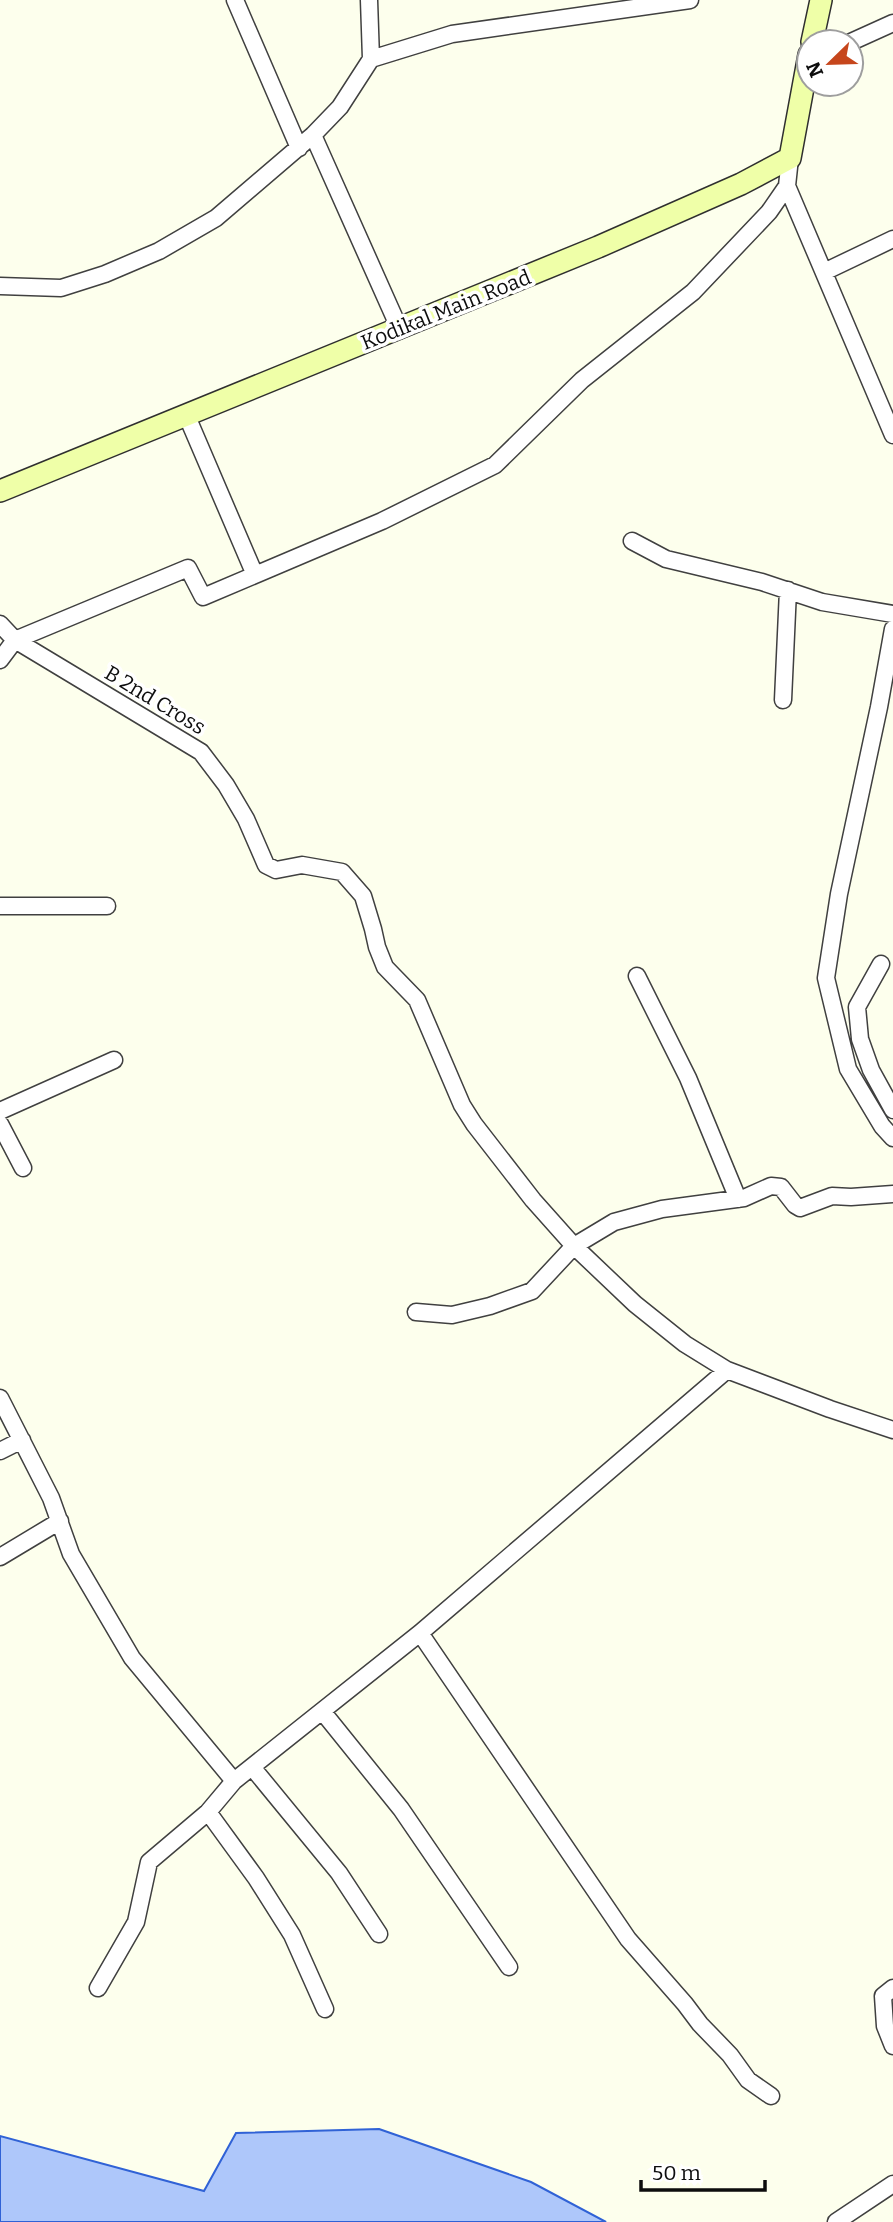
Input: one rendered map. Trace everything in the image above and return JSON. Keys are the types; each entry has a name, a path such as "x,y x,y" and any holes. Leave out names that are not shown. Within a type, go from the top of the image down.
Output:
{"street":[{"path":"235,0 299,148"},
{"path":"0,286 61,288 105,274 159,251 216,218 299,148 340,107 371,59 369,0"},
{"path":"371,59 452,34 690,0"},
{"path":"815,28 821,0"},
{"path":"865,36 893,23"},
{"path":"0,660 15,640 188,568 203,597 382,521 495,465 582,380 693,292 769,212 787,186 801,98"},
{"path":"313,135 400,330"},
{"name":"Kodikal Main Road","path":"0,491 400,330 610,242 741,184 790,158"},
{"path":"787,186 893,435"},
{"path":"824,271 893,239"},
{"path":"186,414 255,575"},
{"path":"632,541 666,559 822,601 893,614"},
{"path":"783,700 788,590"},
{"name":"B 2nd Cross","path":"0,624 15,640 201,752 226,785 246,819 266,865 276,870 302,865 342,872 363,896 385,967 417,1000 462,1104 474,1125 574,1247"},
{"path":"893,629 839,894 826,978 848,1069 882,1126 893,1138"},
{"path":"0,906 107,906"},
{"path":"881,964 857,1007 860,1038 871,1070 893,1110"},
{"path":"637,976 688,1078 738,1199"},
{"path":"0,1111 114,1060"},
{"path":"0,1124 23,1168"},
{"path":"416,1312 452,1315 490,1306 532,1291 574,1247 614,1222 638,1214 738,1199 771,1186 780,1187 800,1208 832,1196 893,1194"},
{"path":"574,1247 635,1304 685,1344 727,1370 893,1430"},
{"path":"98,1988 136,1922 149,1862 208,1812 234,1781 420,1633 727,1370"},
{"path":"0,1398 51,1498 71,1554 132,1658 234,1781"},
{"path":"0,1451 22,1440"},
{"path":"0,1556 60,1521"},
{"path":"420,1633 628,1939 730,2055 748,2080 771,2096"},
{"path":"322,1711 401,1809 509,1967"},
{"path":"252,1767 339,1873 379,1934"},
{"path":"208,1812 256,1878 292,1935 326,2009"},
{"path":"893,1988 883,1996 884,2026 893,2046"},
{"path":"836,2222 893,2184"}],"water":[{"path":"379,2129 531,2182 606,2222 0,2222 0,2136 204,2191 236,2133"}]}
